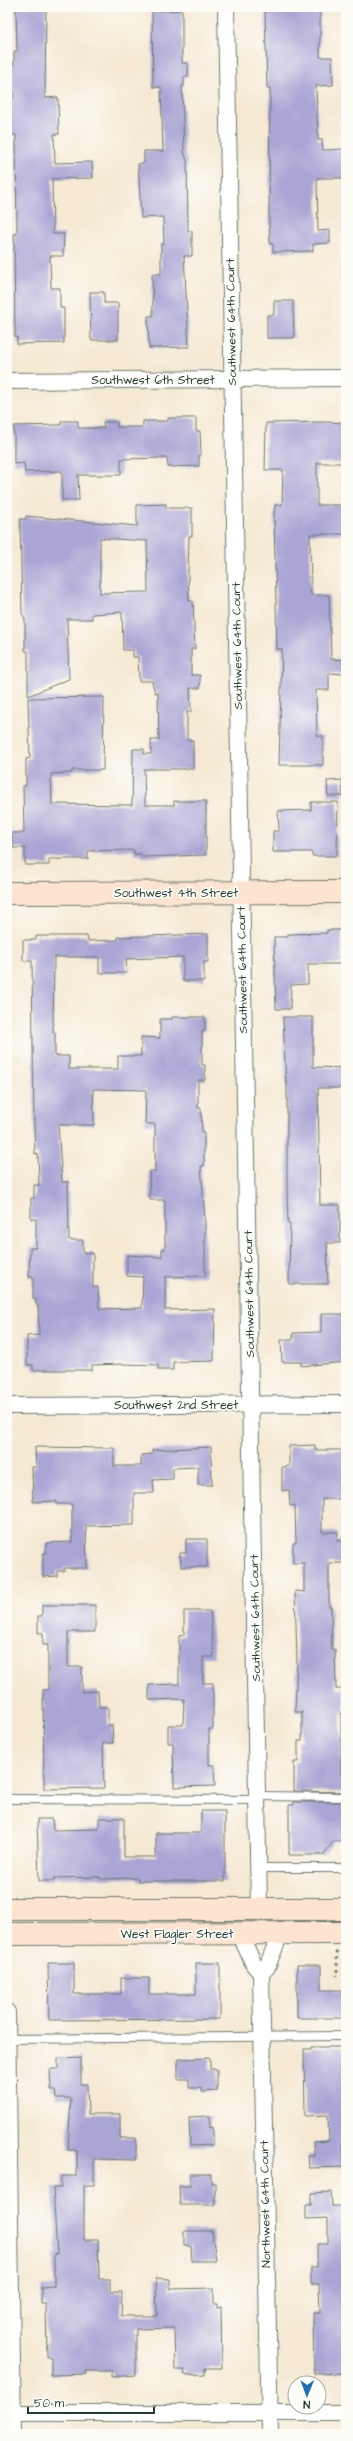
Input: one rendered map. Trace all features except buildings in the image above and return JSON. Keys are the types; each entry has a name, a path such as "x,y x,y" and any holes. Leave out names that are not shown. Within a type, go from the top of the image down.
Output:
{"main road":[{"name":"Southwest 4th Street","path":"7,893 346,892"},
{"name":"West Flagler Street","path":"7,1909 346,1909"},
{"name":"West Flagler Street","path":"7,1934 280,1934 341,1939"}],"street":[{"name":"Southwest 64th Court","path":"226,7 241,893 259,1798 259,1909"},
{"name":"Southwest 6th Street","path":"7,381 346,378"},
{"name":"Southwest 2nd Street","path":"7,1406 346,1404"},
{"path":"240,1934 254,1965 261,1973 267,1967 280,1934"},
{"name":"Northwest 64th Court","path":"261,1973 270,2434"},
{"path":"7,2012 10,2413 13,2434"},
{"path":"10,2413 346,2413"}],"lane":[{"path":"7,1799 346,1797"},
{"path":"259,1868 346,1868"},
{"path":"7,2039 346,2036"}],"path":[{"path":"337,1976 341,1939"}]}
